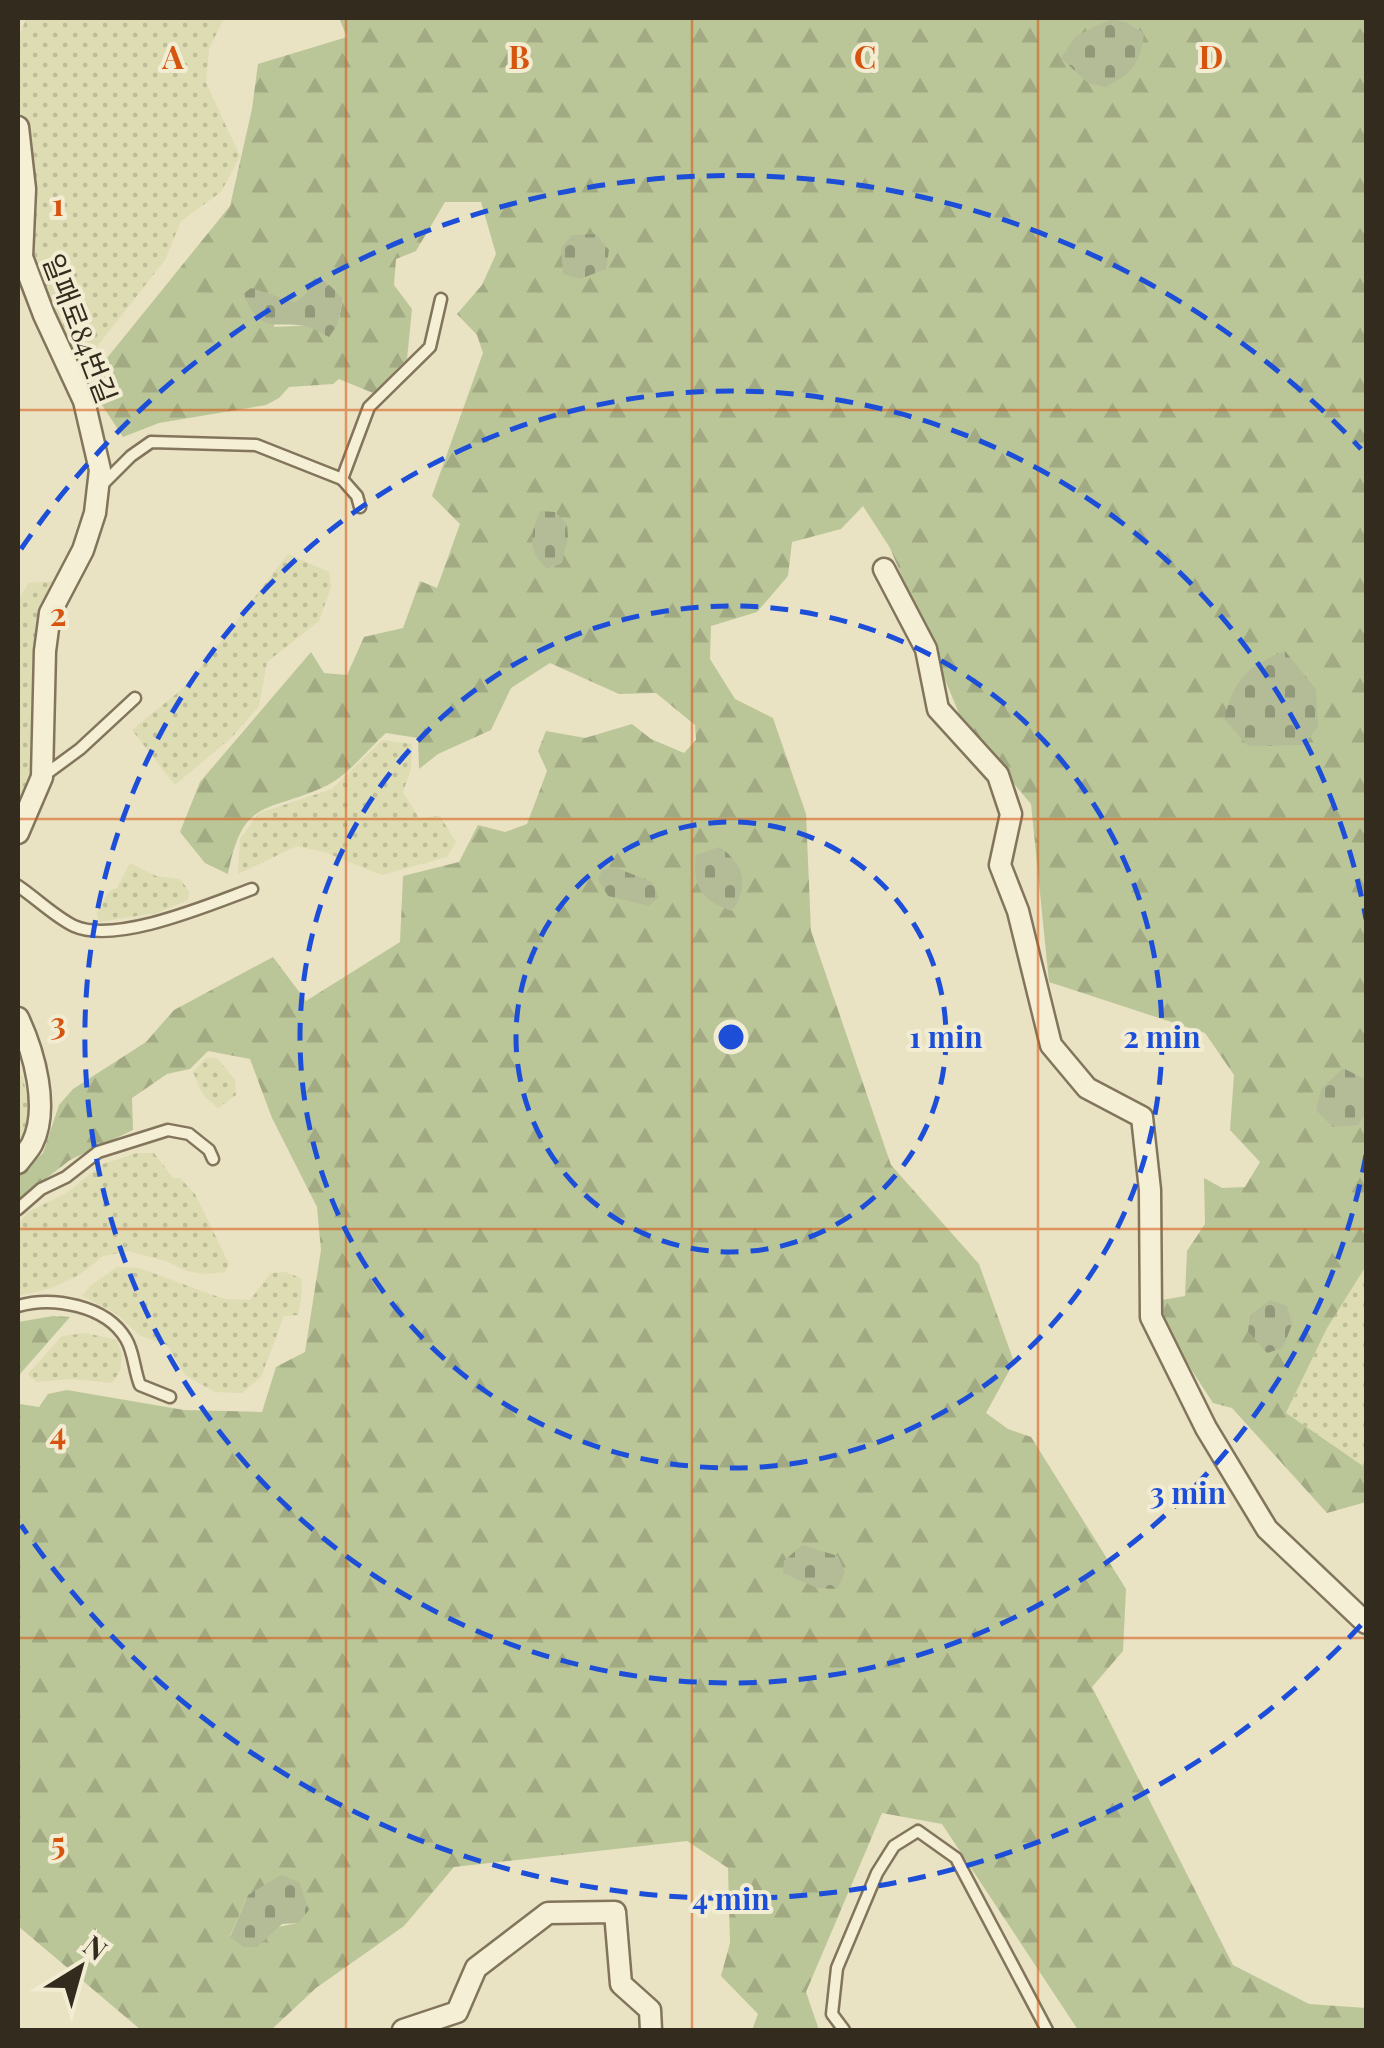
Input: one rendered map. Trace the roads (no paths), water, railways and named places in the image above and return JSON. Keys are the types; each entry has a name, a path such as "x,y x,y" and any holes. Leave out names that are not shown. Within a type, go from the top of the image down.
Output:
{"street":[{"name":"일패로84번길","path":"18,126 25,189 22,258 84,402 100,470 95,513 84,550 50,613 45,651 42,778 18,833"},
{"path":"884,569 926,649 938,709 998,775 1011,814 1000,866 1018,911 1051,1046 1086,1088 1142,1117 1150,1190 1151,1317 1206,1428 1267,1530 1366,1623"},
{"path":"18,1018 37,1080 39,1117 33,1143 18,1163"},
{"path":"403,2030 457,2012 476,1968 548,1914 615,1912 621,1984 650,2010 652,2030"}],"lane":[{"path":"342,479 369,407 430,346 441,299"},
{"path":"98,489 151,442 212,441 256,445 342,479 357,496 360,507"},
{"path":"42,778 135,698"},
{"path":"18,886 75,927 110,932 186,914 252,888"},
{"path":"18,1209 98,1152 168,1130 188,1134 210,1150 213,1159"},
{"path":"18,1306 56,1303 85,1307 108,1320 129,1344 140,1385 170,1398"},
{"path":"844,2030 832,2014 837,1968 877,1874 894,1846 918,1831 956,1858 1047,2030"}]}
